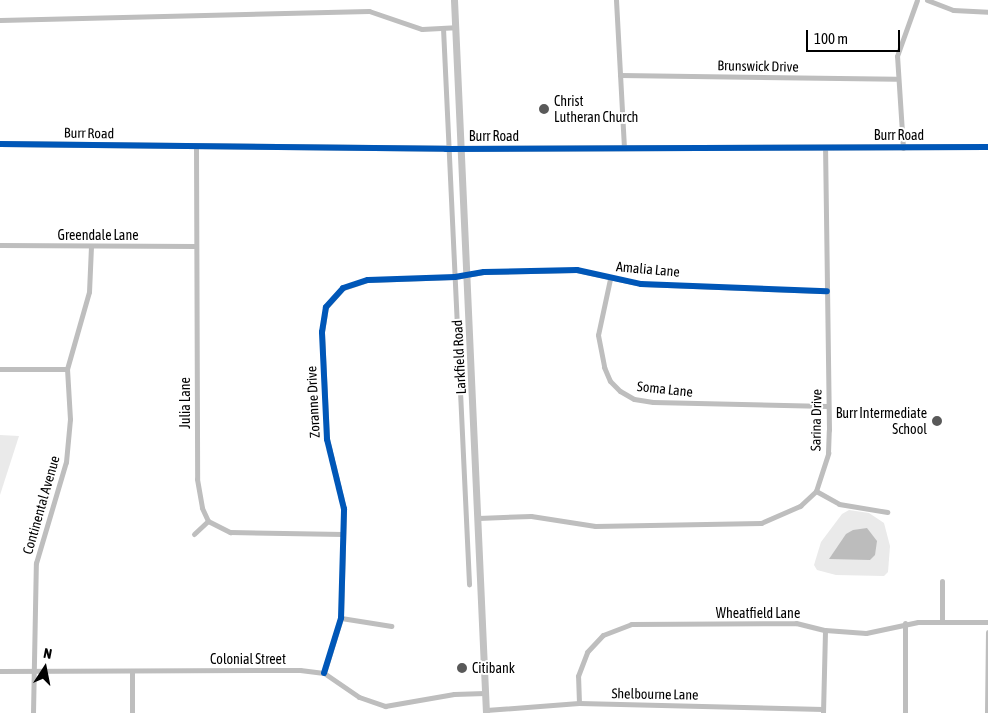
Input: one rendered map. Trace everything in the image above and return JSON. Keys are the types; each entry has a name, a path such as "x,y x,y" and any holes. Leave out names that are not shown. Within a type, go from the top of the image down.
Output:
{"main road":[{"name":"Larkfield Road","path":"454,0 468,274 486,711"}],"street":[{"path":"616,0 624,147"},
{"path":"903,148 896,79 901,39 917,0"},
{"path":"927,0 953,10 988,12"},
{"path":"0,20 369,12 382,13 415,27 455,27"},
{"name":"Larkfield Road","path":"444,28 451,149 469,584"},
{"name":"Brunswick Drive","path":"620,75 896,79"},
{"name":"Burr Road","path":"0,144 451,149 988,147"},
{"name":"Julia Lane","path":"196,146 197,479 199,496 208,521"},
{"name":"Sarina Drive","path":"816,491 828,453 825,148"},
{"name":"Greendale Lane","path":"0,245 195,246"},
{"name":"Continental Avenue","path":"33,713 36,563 69,441 67,369 89,292 91,246"},
{"name":"Amalia Lane","path":"468,274 577,270 610,279 641,284 827,290"},
{"name":"Zoranne Drive","path":"324,673 341,618 344,509 325,420 322,332 326,307 343,288 354,282 455,277 468,274"},
{"name":"Soma Lane","path":"610,279 598,335 604,367 610,381 620,392 634,399 653,402 828,406"},
{"path":"0,369 67,369"},
{"path":"478,518 531,516 595,526 761,524 800,506 816,491 848,506 888,512"},
{"path":"194,534 208,521 239,533 343,534"},
{"path":"942,581 942,621"},
{"path":"341,618 391,626"},
{"name":"Wheatfield Lane","path":"579,703 581,662 594,644 617,628 631,624 796,623 825,630 866,633 905,623 942,621 988,622"},
{"path":"905,623 905,713"},
{"path":"823,711 825,630"},
{"path":"987,713 988,632"},
{"name":"Colonial Street","path":"0,671 324,673"},
{"path":"132,671 132,713"},
{"path":"324,673 359,698 385,706 454,694 485,693"},
{"name":"Shelbourne Lane","path":"486,711 579,703 823,711"}],"shaded area":[{"path":"0,435 19,436 0,495"},
{"path":"849,510 869,513 884,523 890,546 888,572 884,576 836,575 817,570 814,565 821,542 842,514"},
{"path":"867,528 877,541 875,555 870,560 829,559 846,534 853,530"}],"cycle path":[{"path":"0,144 446,149 988,147"},
{"path":"324,673 341,618 344,509 327,439 322,332 326,307 343,288 368,280 455,277 484,272 577,270 641,284 827,291"}],"place":[{"name":"Christ Lutheran Church","path":"544,109"},
{"name":"Burr Intermediate School","path":"937,421"},
{"name":"Citibank","path":"462,668"}]}
